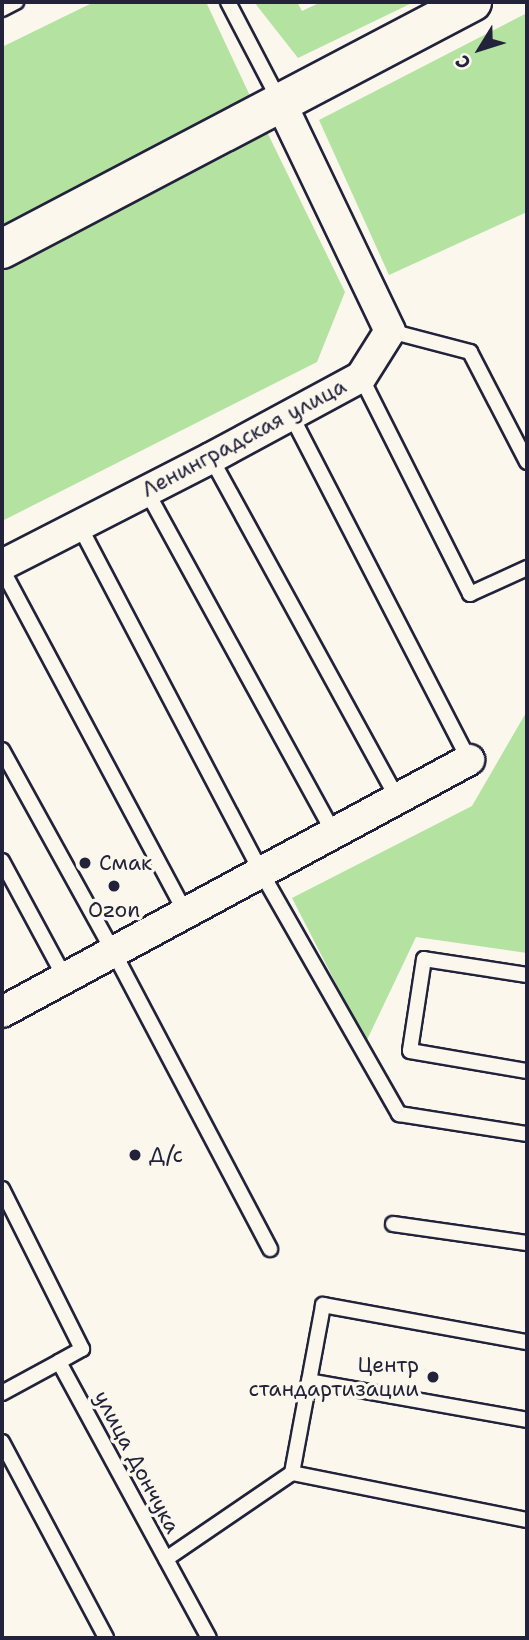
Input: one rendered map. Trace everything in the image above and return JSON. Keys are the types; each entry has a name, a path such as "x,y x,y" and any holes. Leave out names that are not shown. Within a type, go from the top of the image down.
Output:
{"street":[{"path":"2,249 471,2"},
{"path":"280,101 390,331"},
{"name":"Ленинградская улица","path":"2,567 361,377 390,331"},
{"path":"2,1012 469,760"}],"lane":[{"path":"2,9 16,2"},
{"path":"228,2 280,101"},
{"path":"390,331 470,352 527,462"},
{"path":"361,377 470,594 527,568"},
{"path":"292,415 469,760"},
{"path":"211,458 398,799"},
{"path":"146,489 334,833"},
{"path":"79,525 261,872 399,1114 527,1134"},
{"path":"2,567 186,913"},
{"path":"2,750 113,951 270,1249"},
{"path":"2,861 65,978"},
{"path":"527,975 424,959 410,1051 527,1071"},
{"path":"2,1189 82,1349 2,1393"},
{"path":"393,1224 527,1243"},
{"path":"166,1559 292,1473 323,1305 527,1342"},
{"name":"улица Дончука","path":"58,1362 209,1638"},
{"path":"309,1381 527,1420"},
{"path":"2,1442 106,1638"},
{"path":"292,1473 527,1520"}],"green space":[{"path":"94,2 206,2 251,98 2,226 2,47"},
{"path":"254,2 297,2 302,11 321,2 414,2 298,58"},
{"path":"527,13 527,212 389,275 319,120"},
{"path":"267,132 345,292 317,362 2,521 2,270"},
{"path":"527,711 527,953 416,937 366,1042 292,898 472,806"}],"place":[{"name":"Смак","path":"85,863"},
{"name":"Ozon","path":"114,886"},
{"name":"Д/с","path":"135,1155"},
{"name":"Центр стандартизации","path":"433,1377"}]}
